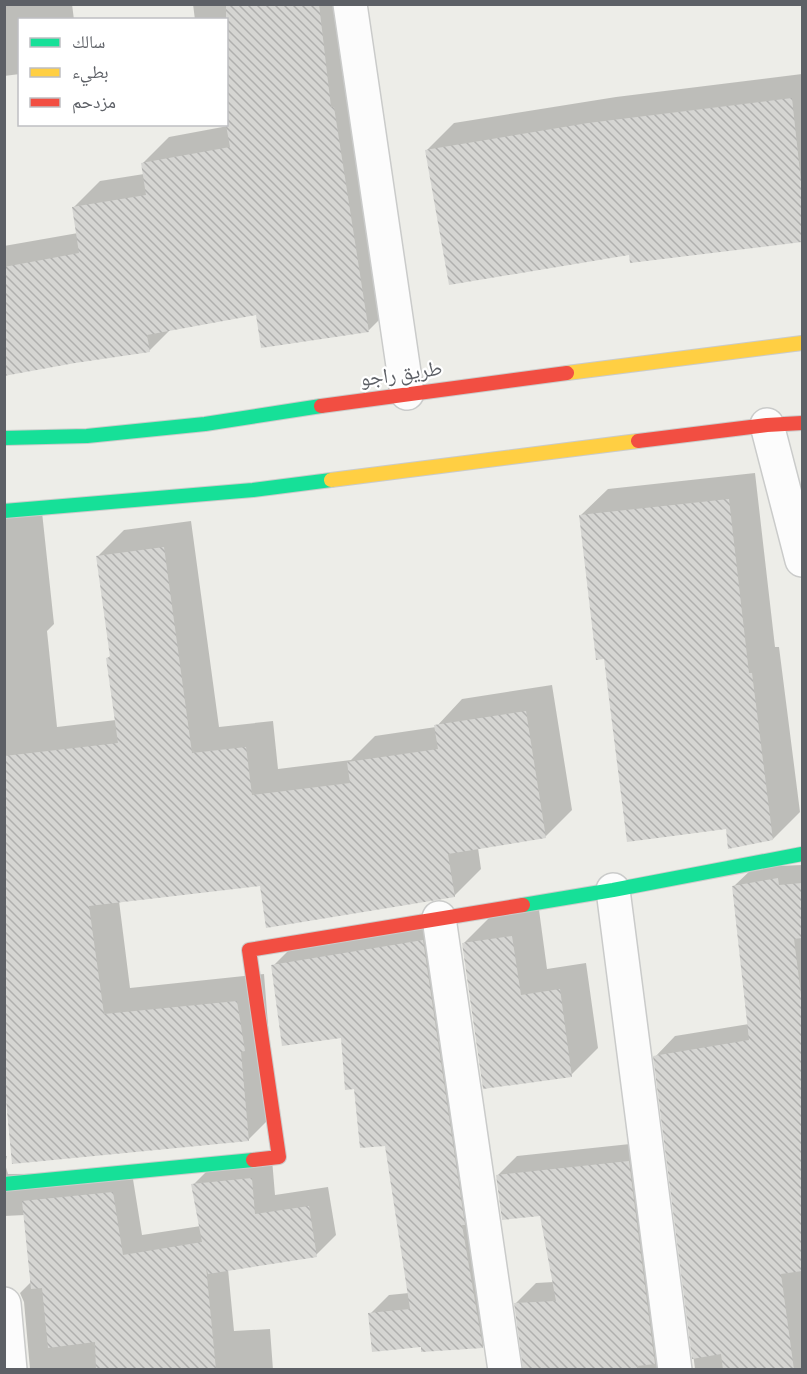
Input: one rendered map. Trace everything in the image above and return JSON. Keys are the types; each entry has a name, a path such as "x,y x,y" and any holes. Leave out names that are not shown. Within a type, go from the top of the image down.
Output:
{"main road":[{"name":"طريق راجو","path":"4,438 87,436 194,425 407,393 802,342"},
{"path":"4,511 253,490 767,425 802,423"},
{"path":"4,1184 279,1157 249,950 613,890 802,854"}],"street":[{"path":"350,4 407,393"},
{"path":"767,425 802,560"},
{"path":"613,890 675,1370"},
{"path":"439,918 505,1370"},
{"path":"4,1304 10,1370"}],"building":[{"path":"226,4 319,4 331,107 334,107 369,332 261,348 256,315 147,335 150,352 4,376 4,267 79,253 72,207 146,195 141,163 230,147 226,126 228,126 228,18 226,18"},
{"path":"792,98 802,191 802,242 630,263 629,255 449,285 425,150 588,123"},
{"path":"729,499 749,673 752,673 773,840 728,849 726,829 627,842 604,659 596,660 579,515"},
{"path":"164,547 192,753 246,747 252,795 350,783 347,762 438,749 434,725 526,711 546,838 448,854 455,897 266,928 260,886 89,906 104,1014 237,1001 245,1051 241,1052 249,1141 12,1164 4,1079 4,756 118,743 106,658 110,657 96,556"},
{"path":"778,878 779,885 802,883 802,938 794,939 802,1003 802,1271 781,1274 794,1370 723,1370 721,1354 692,1359 653,1056 749,1040 732,886"},
{"path":"512,936 521,995 560,989 572,1077 483,1089 462,943"},
{"path":"423,940 465,1225 462,1225 483,1348 421,1352 421,1347 372,1352 368,1313 410,1309 385,1146 360,1148 354,1089 345,1090 341,1038 282,1046 271,965"},
{"path":"629,1161 655,1364 637,1366 637,1370 523,1370 514,1303 556,1301 540,1216 502,1220 496,1175"},
{"path":"252,1178 255,1214 309,1206 317,1257 208,1274 206,1266 216,1370 96,1370 95,1342 48,1348 42,1288 31,1289 22,1201 113,1192 123,1255 202,1242 191,1184"}],"traffic: fast":[{"path":"4,438 87,436 205,424 321,406"},
{"path":"4,511 253,490 331,480"},
{"path":"523,905 802,854"},
{"path":"4,1184 253,1160"}],"traffic: slow":[{"path":"567,373 802,343"},
{"path":"331,480 638,441"}],"traffic: jam":[{"path":"321,406 567,373"},
{"path":"638,441 767,425 802,423"},
{"path":"253,1160 279,1157 249,950 523,905"}]}
